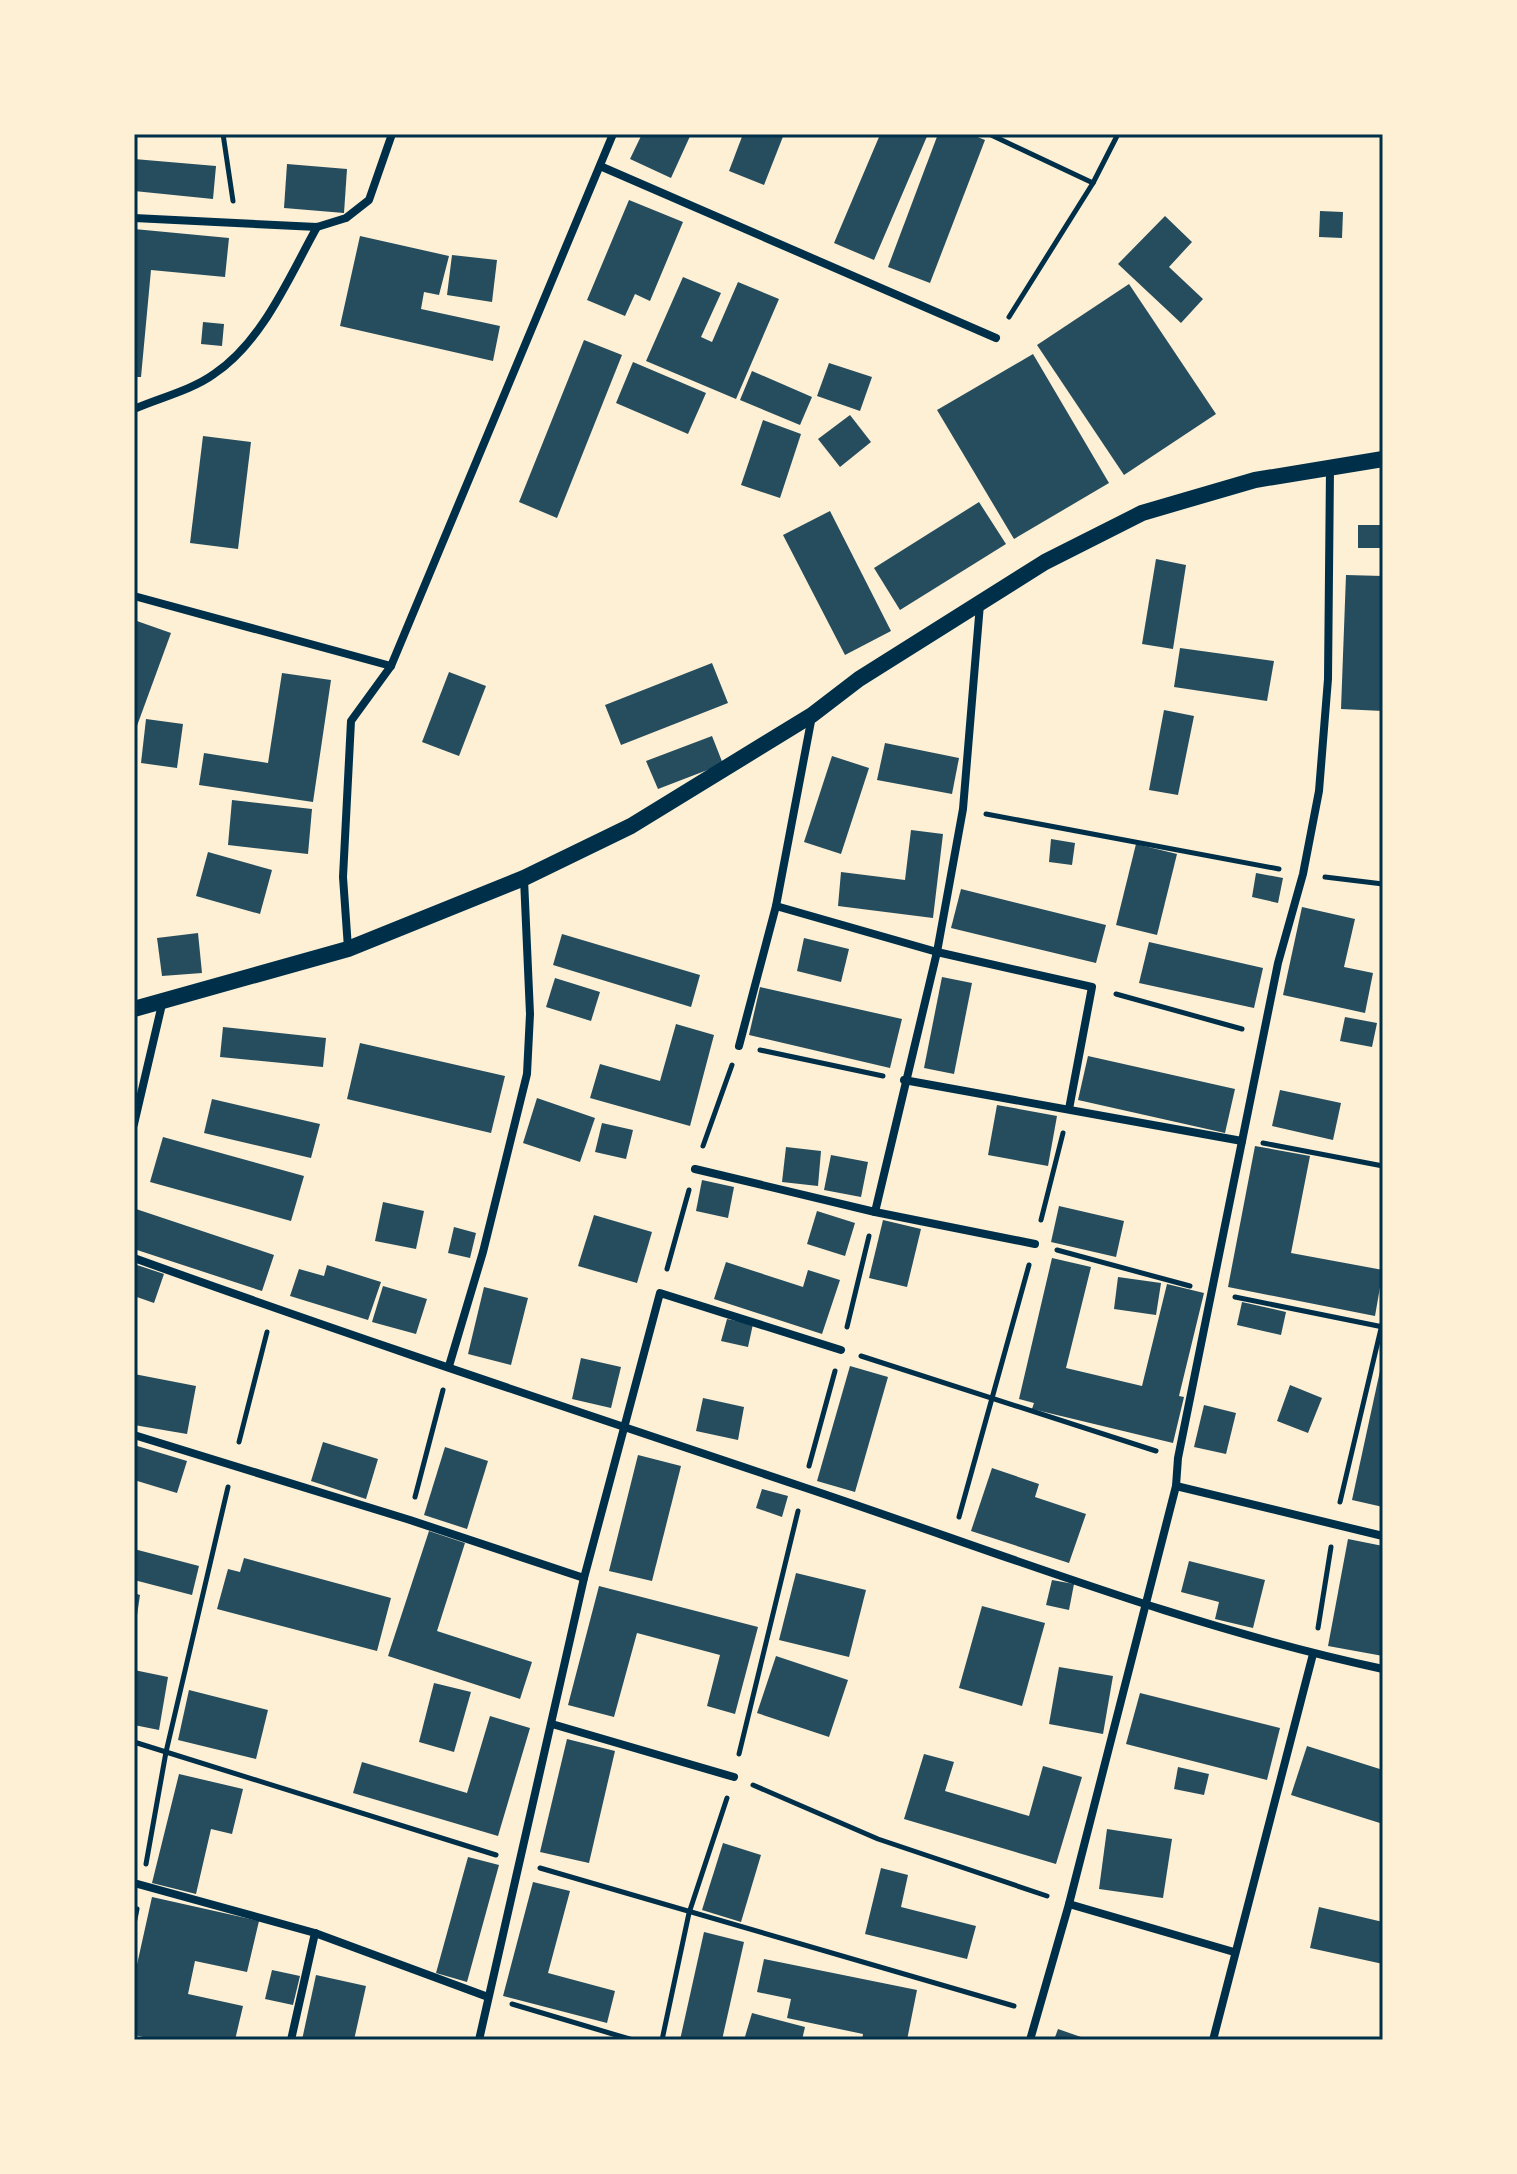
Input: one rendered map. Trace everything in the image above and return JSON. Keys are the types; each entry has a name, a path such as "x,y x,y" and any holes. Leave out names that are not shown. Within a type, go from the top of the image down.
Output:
{"main road":[{"path":"134,1009 348,949 524,878 631,826 812,715 859,679 1045,562 1142,513 1255,480 1383,459"}],"street":[{"path":"134,218 317,227 346,218 369,200 392,134"},
{"path":"348,949 343,877 351,721 391,666 613,134"},
{"path":"600,166 996,338"},
{"path":"134,409 213,375 243,348 267,315 317,227"},
{"path":"1030,2040 1069,1904 1176,1486 1178,1458 1266,1035 1278,963 1303,874 1319,791 1328,679 1330,468"},
{"path":"134,596 391,666"},
{"path":"875,1212 904,1080 937,952 963,809 980,604"},
{"path":"739,1046 776,906 812,715"},
{"path":"449,1366 483,1252 527,1074 530,1014 524,878"},
{"path":"776,906 937,952 1092,987 1069,1109"},
{"path":"134,1124 163,999"},
{"path":"904,1080 1242,1141"},
{"path":"695,1169 875,1212 1035,1244"},
{"path":"134,1258 626,1430 952,1539 1313,1654 1383,1669"},
{"path":"479,2040 584,1578 626,1430 660,1293 841,1350"},
{"path":"134,1435 410,1520 584,1578"},
{"path":"1176,1486 1383,1536"},
{"path":"1213,2040 1313,1654"},
{"path":"552,1724 734,1777"},
{"path":"138,1884 315,1933 488,1997"},
{"path":"1069,1904 1234,1952"},
{"path":"291,2040 315,1933"}],"path":[{"path":"223,134 236,222"},
{"path":"989,134 1093,183"},
{"path":"996,338 1093,183 1118,134"},
{"path":"963,809 1303,874 1383,884"},
{"path":"1092,987 1266,1035"},
{"path":"739,1046 904,1080"},
{"path":"952,1539 1035,1244 1069,1109"},
{"path":"1242,1141 1383,1166"},
{"path":"662,2040 689,1913 734,1777 803,1487 875,1212"},
{"path":"1035,1244 1214,1292 1382,1325 1335,1525 1313,1654"},
{"path":"134,1924 138,1884 166,1752 273,1308"},
{"path":"841,1350 1178,1458"},
{"path":"410,1520 449,1366"},
{"path":"134,1742 519,1862 1037,2013"},
{"path":"734,1777 878,1839 1069,1904"},
{"path":"488,1997 633,2040"}],"building":[{"path":"642,134 691,134 671,178 630,159"},
{"path":"743,134 784,134 764,185 729,171"},
{"path":"872,134 928,134 874,260 834,243 879,137"},
{"path":"938,134 970,134 985,140 930,283 888,267"},
{"path":"134,159 216,166 213,199 134,191"},
{"path":"287,164 347,169 344,213 284,208"},
{"path":"629,200 683,222 650,301 635,294 625,316 587,300"},
{"path":"1320,211 1343,212 1342,238 1319,237"},
{"path":"1165,216 1192,242 1169,267 1203,299 1181,323 1118,264"},
{"path":"134,229 229,238 225,277 151,270 141,377 134,377"},
{"path":"360,236 449,256 439,295 424,292 421,309 500,326 493,361 340,326"},
{"path":"452,255 497,260 492,302 447,295"},
{"path":"683,277 721,293 701,337 712,342 738,282 779,299 736,399 646,361"},
{"path":"1129,284 1216,414 1124,475 1037,345"},
{"path":"203,322 224,324 222,346 201,344"},
{"path":"584,340 622,355 557,518 519,502"},
{"path":"1033,354 1109,483 1014,539 937,410"},
{"path":"633,362 706,393 688,434 616,403"},
{"path":"829,363 872,377 860,411 817,396"},
{"path":"752,371 812,397 800,425 740,400"},
{"path":"850,415 871,442 840,467 818,439"},
{"path":"763,420 801,434 780,498 741,485"},
{"path":"203,436 251,442 238,549 190,543"},
{"path":"979,502 1006,544 900,610 874,568"},
{"path":"830,511 891,631 845,655 783,535"},
{"path":"1358,525 1383,525 1383,548 1358,548"},
{"path":"1156,559 1186,565 1173,649 1142,644"},
{"path":"1346,575 1383,576 1383,711 1341,709"},
{"path":"134,620 171,633 134,734"},
{"path":"1180,648 1274,661 1267,701 1174,687"},
{"path":"712,663 728,703 621,745 605,705"},
{"path":"449,672 486,686 459,756 422,742"},
{"path":"282,673 331,680 313,802 199,785 204,753 268,763"},
{"path":"1164,710 1194,716 1178,795 1149,790"},
{"path":"146,719 183,724 177,768 141,763"},
{"path":"712,736 723,764 658,789 646,761"},
{"path":"885,743 959,758 952,794 877,780"},
{"path":"832,756 869,768 841,854 804,842"},
{"path":"232,800 312,809 308,854 228,845"},
{"path":"911,830 943,834 933,918 838,906 841,872 905,880"},
{"path":"1051,839 1075,843 1072,865 1049,862"},
{"path":"1136,844 1177,854 1157,935 1116,925"},
{"path":"208,852 272,870 260,914 196,896"},
{"path":"1256,873 1283,878 1278,903 1252,897"},
{"path":"961,889 1106,925 1096,963 951,928"},
{"path":"1302,907 1355,919 1344,967 1373,973 1365,1013 1283,995"},
{"path":"198,933 202,973 162,976 157,938"},
{"path":"562,934 700,975 691,1007 553,965"},
{"path":"804,938 849,949 841,982 797,971"},
{"path":"1149,942 1263,968 1254,1008 1139,983"},
{"path":"942,977 972,983 954,1074 924,1068"},
{"path":"555,978 600,992 591,1021 546,1007"},
{"path":"760,987 902,1019 890,1068 749,1035"},
{"path":"1345,1017 1377,1023 1372,1047 1340,1041"},
{"path":"676,1024 714,1035 690,1126 590,1098 600,1064 660,1081"},
{"path":"223,1027 326,1038 323,1067 220,1057"},
{"path":"360,1043 505,1076 491,1133 347,1099"},
{"path":"1088,1056 1235,1089 1225,1133 1078,1100"},
{"path":"1280,1090 1341,1103 1333,1140 1272,1126"},
{"path":"537,1098 595,1118 580,1162 523,1143"},
{"path":"212,1099 320,1124 311,1158 204,1133"},
{"path":"997,1105 1057,1116 1048,1166 988,1155"},
{"path":"602,1123 633,1130 626,1159 595,1152"},
{"path":"163,1137 304,1176 291,1221 150,1182"},
{"path":"1255,1146 1310,1156 1291,1253 1383,1270 1375,1316 1228,1287"},
{"path":"786,1147 821,1151 818,1186 782,1182"},
{"path":"831,1155 868,1162 861,1197 824,1190"},
{"path":"702,1180 734,1187 728,1218 696,1211"},
{"path":"383,1202 424,1211 416,1249 375,1241"},
{"path":"1059,1206 1124,1221 1116,1257 1051,1242"},
{"path":"136,1209 274,1255 262,1291 134,1249"},
{"path":"817,1211 855,1223 845,1256 807,1244"},
{"path":"594,1215 652,1232 637,1283 578,1266"},
{"path":"883,1220 921,1229 907,1287 869,1278"},
{"path":"454,1227 476,1233 470,1258 448,1253"},
{"path":"1052,1258 1091,1267 1066,1368 1142,1386 1167,1284 1204,1293 1179,1396 1184,1397 1173,1443 1032,1409 1034,1403 1019,1399"},
{"path":"726,1262 803,1287 808,1270 840,1280 822,1334 714,1299"},
{"path":"134,1264 164,1274 154,1303 134,1296"},
{"path":"327,1265 381,1282 368,1320 290,1296 299,1269 324,1276"},
{"path":"1118,1277 1161,1283 1156,1315 1114,1309"},
{"path":"383,1286 427,1299 416,1334 372,1322"},
{"path":"484,1287 528,1298 511,1365 468,1354"},
{"path":"1242,1302 1286,1312 1281,1335 1237,1325"},
{"path":"727,1319 753,1324 748,1347 721,1341"},
{"path":"1383,1357 1383,1507 1352,1500"},
{"path":"581,1358 621,1367 611,1408 572,1399"},
{"path":"850,1366 888,1377 855,1492 817,1481"},
{"path":"134,1374 196,1386 187,1434 134,1425"},
{"path":"1290,1385 1322,1398 1308,1433 1277,1421"},
{"path":"703,1398 744,1407 738,1440 696,1431"},
{"path":"1204,1405 1236,1413 1226,1454 1194,1447"},
{"path":"323,1442 378,1459 366,1499 311,1481"},
{"path":"134,1445 187,1461 177,1493 134,1480"},
{"path":"445,1447 488,1461 467,1529 424,1515"},
{"path":"638,1455 681,1466 652,1581 609,1571"},
{"path":"992,1468 1039,1484 1035,1497 1086,1514 1069,1563 971,1531"},
{"path":"762,1489 788,1496 782,1517 756,1508"},
{"path":"429,1531 465,1543 437,1631 532,1662 520,1699 388,1656"},
{"path":"1348,1539 1383,1546 1383,1656 1328,1646"},
{"path":"134,1549 199,1566 192,1595 134,1580"},
{"path":"244,1558 391,1598 377,1651 217,1609 228,1569 240,1572"},
{"path":"1189,1561 1265,1580 1253,1628 1215,1619 1219,1602 1181,1592"},
{"path":"796,1573 866,1590 849,1657 779,1640"},
{"path":"1052,1580 1074,1584 1069,1610 1046,1605"},
{"path":"599,1586 758,1627 735,1714 707,1706 720,1655 637,1633 614,1717 568,1705"},
{"path":"134,1593 140,1595 136,1622 134,1621"},
{"path":"982,1606 1045,1623 1022,1706 959,1688"},
{"path":"776,1656 848,1680 829,1737 757,1713"},
{"path":"1059,1667 1113,1676 1103,1734 1049,1724"},
{"path":"134,1670 168,1677 159,1730 134,1725"},
{"path":"434,1683 471,1692 454,1752 419,1742"},
{"path":"189,1690 268,1710 256,1759 178,1740"},
{"path":"1140,1693 1280,1728 1267,1780 1126,1744"},
{"path":"490,1716 530,1728 498,1836 353,1793 362,1762 467,1793"},
{"path":"567,1739 615,1751 589,1863 540,1852"},
{"path":"1307,1746 1383,1770 1383,1824 1291,1795"},
{"path":"924,1754 954,1762 945,1791 1029,1816 1043,1766 1082,1777 1056,1864 904,1819"},
{"path":"1178,1767 1209,1774 1204,1795 1174,1789"},
{"path":"179,1774 243,1789 232,1834 211,1829 196,1894 152,1883"},
{"path":"1107,1829 1172,1839 1163,1898 1099,1889"},
{"path":"723,1843 761,1855 741,1922 702,1910"},
{"path":"468,1857 499,1865 467,1982 436,1973"},
{"path":"881,1868 908,1875 901,1907 976,1926 967,1959 865,1934"},
{"path":"533,1882 570,1891 548,1973 615,1991 607,2023 503,1996"},
{"path":"152,1897 259,1921 247,1972 195,1961 188,1994 243,2006 235,2040 157,2040 134,2035 134,1978"},
{"path":"1319,1907 1383,1922 1383,1964 1310,1948"},
{"path":"704,1932 744,1942 722,2040 680,2040"},
{"path":"764,1959 917,1990 907,2040 862,2040 863,2034 787,2018 791,1999 757,1992"},
{"path":"272,1970 300,1976 293,2005 265,1999"},
{"path":"316,1975 366,1986 354,2040 302,2040"},
{"path":"752,2013 805,2027 802,2040 744,2040"},
{"path":"1058,2029 1081,2037 1080,2040 1054,2040"}]}
